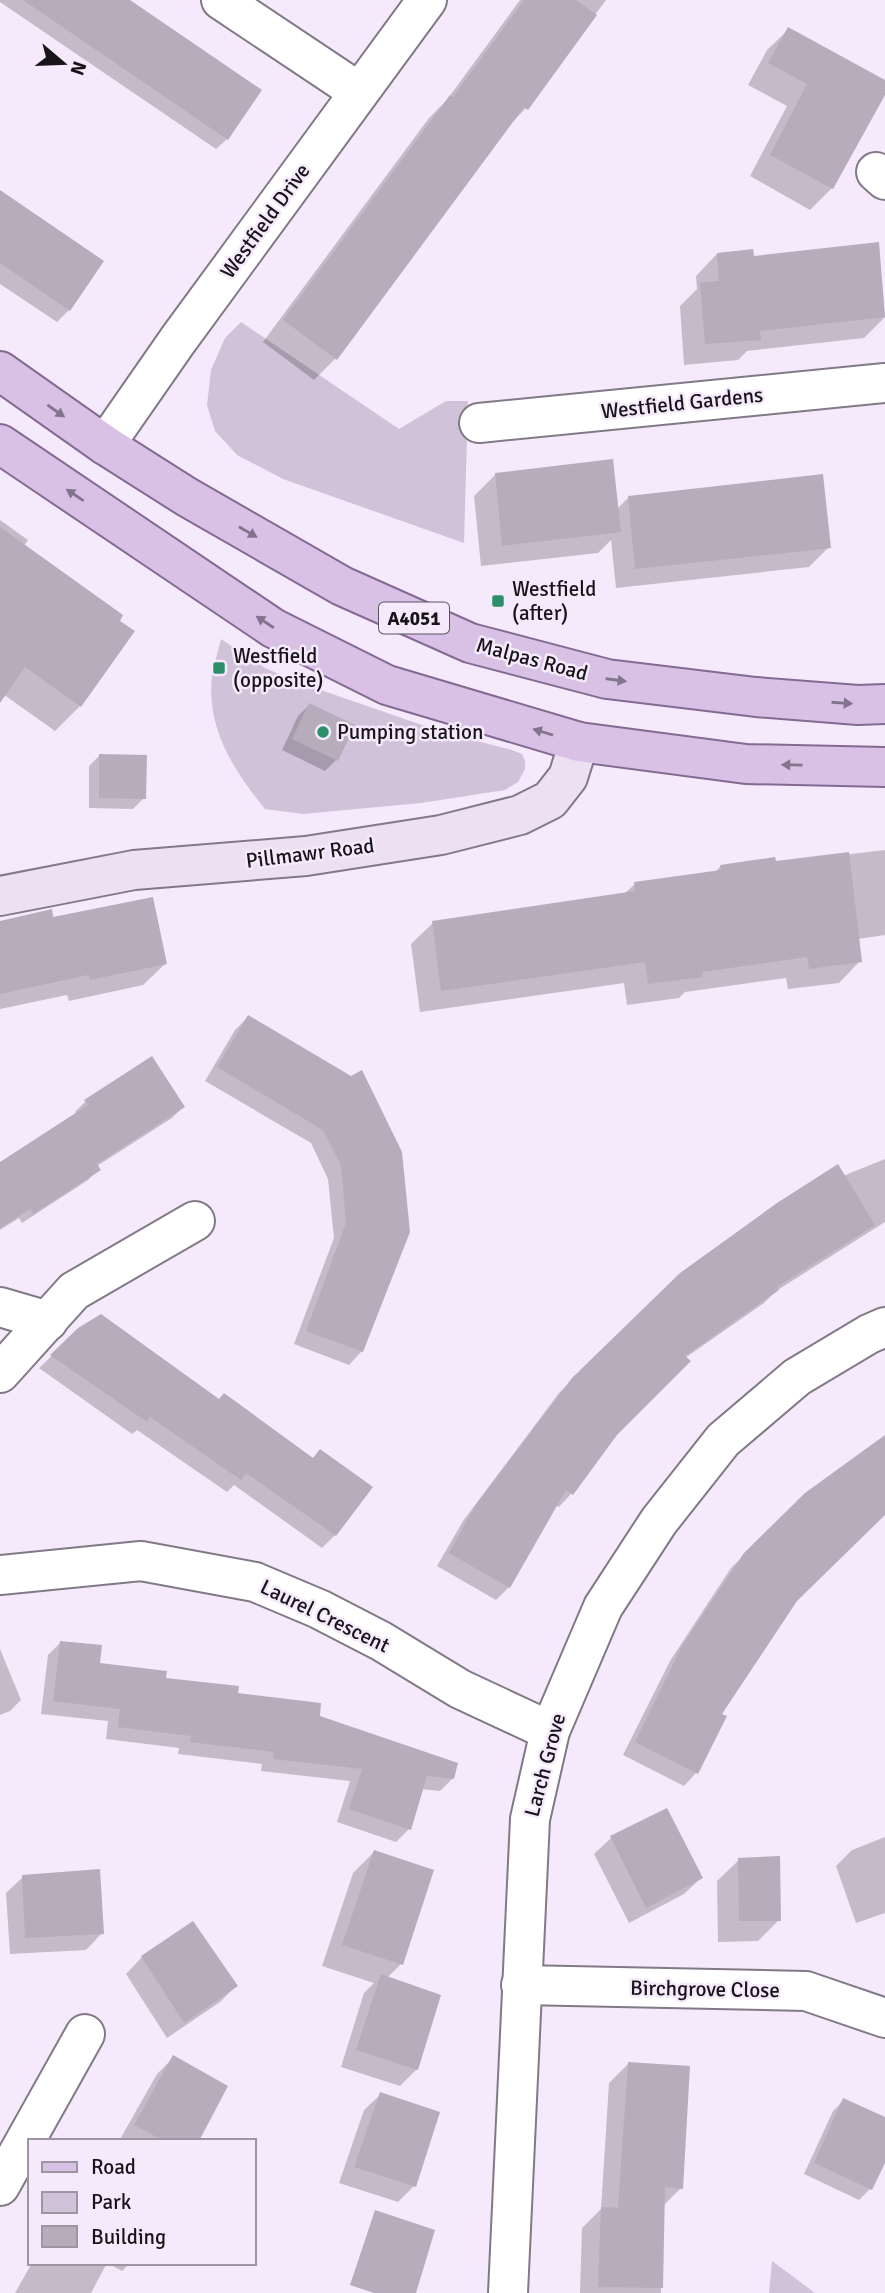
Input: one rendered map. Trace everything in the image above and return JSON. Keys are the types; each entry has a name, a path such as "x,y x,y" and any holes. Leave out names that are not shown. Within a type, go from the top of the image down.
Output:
{"main road":[{"name":"Malpas Road","path":"0,372 105,445 187,497 342,586 470,643 607,679 756,697 858,705 885,704"},
{"path":"0,444 273,628 387,685 579,742 746,764 885,766"}],"street":[{"path":"221,0 359,92"},
{"name":"Westfield Drive","path":"105,445 178,340 427,0"},
{"name":"Westfield Gardens","path":"479,423 885,383"},
{"name":"Pillmawr Road","path":"0,896 134,870 306,856 427,837 520,815 550,800 568,778 579,742"},
{"path":"0,1373 74,1292 195,1221"},
{"path":"0,1307 48,1321"},
{"name":"Larch Grove","path":"508,2293 530,1819 550,1731 603,1607 659,1521 723,1440 797,1377 885,1327"},
{"name":"Laurel Crescent","path":"2,1570 141,1561 255,1582 319,1609 381,1641 460,1689 550,1731"},
{"name":"Birchgrove Close","path":"521,1985 806,1991 885,2018"},
{"path":"0,2186 85,2034"}],"green space":[{"path":"241,322 399,429 446,401 468,401 464,543 283,479 237,455 215,431 207,405 211,370 225,338"},
{"path":"221,639 265,668 295,681 445,733 522,754 525,769 518,782 505,790 421,803 303,814 265,809 233,764 213,713 212,676"},
{"path":"772,2261 815,2293 769,2293"}],"building":[{"path":"23,0 130,0 262,90 228,140"},
{"path":"524,0 576,0 597,15 528,110 524,107 337,360 283,320"},
{"path":"788,27 885,80 885,95 833,189 770,155 807,84 768,63"},
{"path":"0,190 104,261 70,311 0,263"},
{"path":"879,242 885,317 760,331 761,340 705,344 700,283 719,281 717,253 753,249 754,256"},
{"path":"613,459 621,532 502,546 495,473"},
{"path":"823,474 831,548 635,569 628,496"},
{"path":"0,527 123,615 120,621 135,631 81,707 25,667 0,703"},
{"name":"Pumping station","path":"309,703 355,725 338,761 292,739"},
{"path":"99,754 147,755 146,799 99,798"},
{"path":"849,852 862,962 809,969 807,957 702,972 703,977 648,984 645,962 441,991 432,921 635,891 634,882 721,870 720,865 775,857 776,861"},
{"path":"153,897 167,964 90,980 88,975 0,994 0,921 52,909 53,917"},
{"path":"248,1015 351,1076 362,1070 402,1152 410,1232 363,1352 306,1331 346,1223 341,1165 323,1130 217,1067"},
{"path":"152,1056 185,1107 97,1164 101,1170 33,1214 30,1209 0,1228 0,1162 88,1105 84,1100"},
{"path":"838,1164 875,1225 777,1287 779,1290 685,1356 691,1361 617,1435 573,1495 566,1490 510,1588 449,1553 475,1506 572,1378 680,1273 777,1203"},
{"path":"101,1314 219,1399 224,1393 313,1458 320,1449 373,1487 336,1536 246,1473 241,1480 150,1417 147,1422 50,1355 78,1328"},
{"path":"885,1435 885,1515 797,1601 722,1714 727,1716 698,1774 635,1742 682,1646 744,1553 805,1493"},
{"path":"60,1641 102,1645 100,1663 167,1671 166,1678 239,1686 238,1693 321,1703 320,1716 458,1763 454,1779 427,1776 411,1830 349,1809 362,1769 273,1759 274,1752 190,1742 191,1736 118,1727 120,1709 53,1701"},
{"path":"667,1808 703,1878 646,1908 610,1836"},
{"path":"374,1850 434,1870 403,1965 342,1945"},
{"path":"780,1856 781,1921 739,1921 738,1858"},
{"path":"100,1869 104,1934 25,1938 22,1875"},
{"path":"193,1921 238,1986 184,2023 141,1956"},
{"path":"381,1974 441,1995 418,2070 356,2050"},
{"path":"173,2055 228,2086 200,2139 160,2139 134,2125"},
{"path":"628,2062 690,2066 683,2189 665,2187 663,2288 598,2287 601,2207 618,2208"},
{"path":"380,2092 440,2112 416,2187 354,2167"},
{"path":"843,2098 885,2117 885,2163 872,2190 814,2163"},
{"path":"375,2210 435,2230 416,2293 374,2293 350,2285"}],"place":[{"name":"Westfield (after)","path":"498,601"},
{"name":"Westfield (opposite)","path":"219,668"},
{"name":"Pumping station","path":"323,732"}]}
